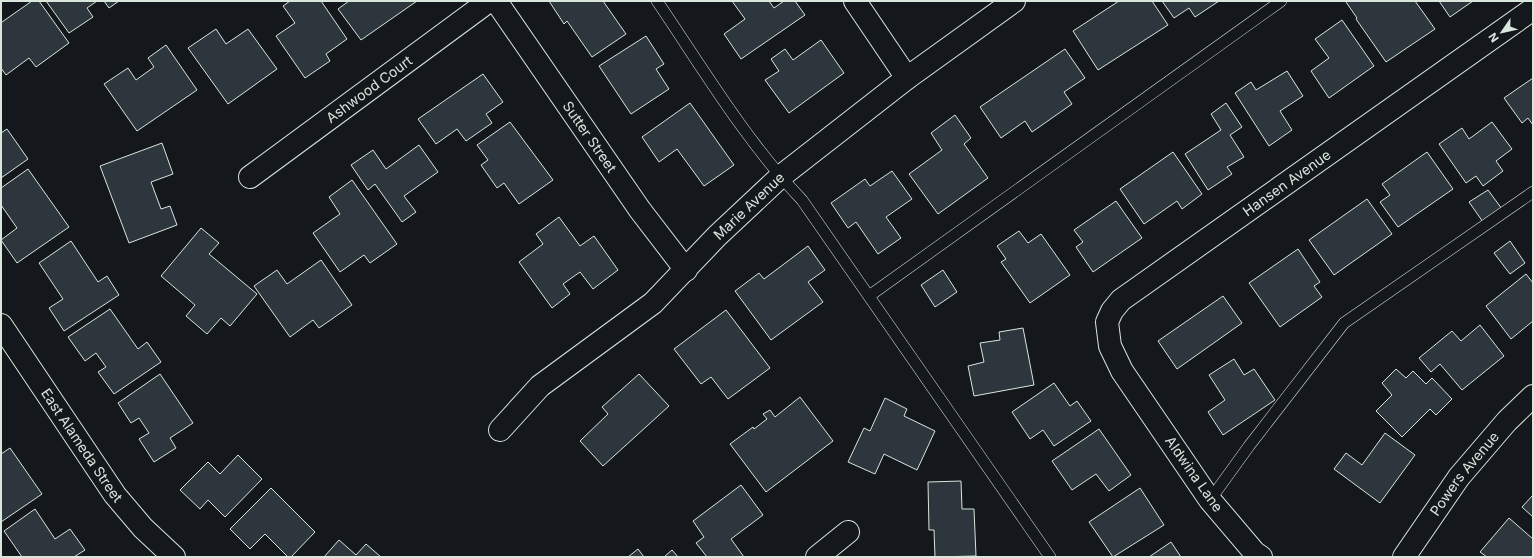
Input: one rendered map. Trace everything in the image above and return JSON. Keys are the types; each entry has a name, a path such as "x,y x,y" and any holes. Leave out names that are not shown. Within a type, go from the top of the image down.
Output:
{"street":[{"name":"Ashwood Court","path":"250,177 489,1"},
{"name":"Sutter Street","path":"496,1 640,210 686,270"},
{"path":"855,1 907,78"},
{"name":"Marie Avenue","path":"500,430 540,386 653,302 686,270 717,236 780,177 907,78 1014,1"},
{"name":"Hansen Avenue","path":"1133,387 1110,346 1107,322 1112,311 1121,300 1533,9"},
{"name":"East Alameda Street","path":"1,326 115,495 143,528 174,557"},
{"name":"Aldwina Lane","path":"1133,387 1210,500 1255,554 1260,557"},
{"name":"Powers Avenue","path":"1404,557 1459,477 1507,421 1533,396"},
{"path":"818,557 848,532"}],"lane":[{"path":"657,1 737,119 780,177 802,200 1050,557"},
{"path":"869,296 1281,1"},
{"path":"1210,500 1249,446 1344,323 1533,192"}],"building":[{"path":"32,1 39,1 69,43 36,67 29,58 6,75 1,68 1,21 2,22"},
{"path":"46,1 97,1 87,8 93,17 69,33"},
{"path":"104,1 119,1 109,8"},
{"path":"290,1 321,1 347,39 326,54 330,61 305,78 276,36 295,23 283,6"},
{"path":"349,1 417,1 361,40 338,9"},
{"path":"549,1 603,1 626,34 592,57 567,21 564,24"},
{"path":"732,1 769,1 774,8 784,1 795,1 805,15 741,59 724,34 745,19"},
{"path":"1119,1 1152,1 1168,25 1098,70 1073,31"},
{"path":"1162,1 1219,1 1195,17 1189,8 1174,18"},
{"path":"1415,1 1435,29 1386,62 1356,19 1357,18 1346,2"},
{"path":"1439,1 1473,1 1450,17"},
{"path":"1342,20 1374,66 1329,98 1311,71 1329,58 1315,39"},
{"path":"216,29 226,44 248,29 277,69 228,104 188,48"},
{"path":"646,36 664,64 656,69 669,89 631,114 599,66"},
{"path":"821,40 844,73 789,113 765,80 779,71 771,59 785,49 793,60"},
{"path":"166,45 197,90 137,131 104,84 128,68 136,80 154,67 148,58"},
{"path":"1065,49 1085,78 1064,92 1072,104 1032,132 1025,121 1001,138 980,107"},
{"path":"1287,71 1303,96 1280,111 1292,130 1269,146 1235,93 1251,82 1256,90"},
{"path":"483,74 503,102 486,114 492,123 466,141 457,129 436,144 418,119"},
{"path":"1533,78 1533,125 1528,118 1522,123 1504,98"},
{"path":"690,103 734,165 704,186 677,149 659,162 642,137"},
{"path":"1226,103 1242,127 1230,135 1244,157 1227,167 1232,174 1208,190 1185,154 1221,130 1211,114"},
{"path":"955,115 971,138 964,144 988,178 938,214 909,174 942,150 931,133"},
{"path":"510,122 553,180 519,204 504,183 497,188 481,165 488,160 477,145"},
{"path":"1492,122 1512,149 1496,161 1503,171 1483,186 1476,176 1466,183 1439,144 1462,128 1469,139"},
{"path":"7,129 28,159 1,178 1,133"},
{"path":"162,143 173,174 151,182 161,209 170,206 177,225 129,243 100,166"},
{"path":"419,145 438,172 404,196 416,212 402,222 375,184 368,190 351,165 373,150 386,169"},
{"path":"1173,152 1202,194 1182,209 1177,201 1144,224 1120,189"},
{"path":"1427,152 1453,189 1398,227 1380,202 1390,195 1382,184"},
{"path":"28,169 69,227 17,263 1,240 17,228 1,205 1,188"},
{"path":"892,171 912,199 886,217 901,238 878,254 856,222 848,228 831,203 865,179 870,186"},
{"path":"352,180 397,244 370,263 364,255 340,272 313,233 340,214 329,197"},
{"path":"1488,190 1502,209 1483,222 1469,202"},
{"path":"1367,199 1392,234 1334,275 1309,240"},
{"path":"1116,201 1142,238 1093,272 1076,247 1083,242 1074,230"},
{"path":"559,217 580,246 594,236 618,270 593,289 580,272 563,284 570,294 552,308 519,262 543,244 536,234"},
{"path":"201,228 219,243 209,254 257,294 230,326 221,318 207,334 186,316 195,305 161,276"},
{"path":"1019,231 1028,243 1041,234 1070,275 1030,303 1001,262 1006,259 997,246"},
{"path":"71,241 98,282 107,276 119,295 64,331 49,308 63,299 39,263"},
{"path":"1510,241 1525,263 1510,274 1494,253"},
{"path":"808,246 825,270 808,282 823,302 771,340 735,291 759,273 764,279"},
{"path":"1298,249 1320,282 1314,286 1322,297 1280,327 1249,283"},
{"path":"321,260 352,305 319,328 313,320 290,337 254,286 277,270 287,284"},
{"path":"943,270 957,292 935,307 921,285"},
{"path":"1526,274 1533,283 1533,321 1511,339 1486,306"},
{"path":"1223,296 1242,323 1177,369 1158,341"},
{"path":"110,309 138,349 147,342 161,362 114,394 98,372 106,367 96,353 85,361 68,337"},
{"path":"726,310 770,368 728,399 711,377 701,384 674,349"},
{"path":"1480,325 1504,356 1462,390 1440,364 1431,372 1419,358 1452,331 1461,341"},
{"path":"1023,328 1034,385 974,396 968,366 984,362 980,343 1000,340 999,332"},
{"path":"1234,359 1244,375 1254,369 1275,400 1223,435 1208,412 1225,400 1209,375"},
{"path":"1396,369 1406,378 1413,371 1426,384 1432,378 1452,399 1436,415 1430,409 1402,437 1376,411 1392,395 1382,383"},
{"path":"160,374 193,423 170,438 176,448 154,462 139,439 149,433 139,418 131,423 118,403"},
{"path":"639,374 669,406 603,466 580,441 608,414 602,407"},
{"path":"1054,383 1070,406 1077,401 1091,421 1054,446 1043,430 1030,439 1012,412"},
{"path":"800,397 833,441 766,492 730,444 753,427 754,429 767,419 763,414 770,410 775,417"},
{"path":"885,398 907,409 904,416 935,431 917,470 884,454 875,474 848,462 864,428 870,431"},
{"path":"1099,429 1131,475 1109,491 1096,474 1072,490 1052,461"},
{"path":"1385,433 1415,455 1380,503 1334,469 1346,453 1362,465"},
{"path":"10,448 42,494 1,522 1,454"},
{"path":"238,455 262,479 225,517 208,500 200,509 180,490 208,462 220,474"},
{"path":"961,481 962,509 974,509 976,556 935,557 934,530 929,530 928,482"},
{"path":"741,485 763,515 731,539 744,557 707,557 696,543 704,537 693,521"},
{"path":"271,488 315,532 291,557 288,557 265,534 250,549 230,529"},
{"path":"1140,488 1164,525 1113,557 1089,522"},
{"path":"1533,495 1533,517 1522,507"},
{"path":"35,509 55,539 70,529 85,550 74,557 22,557 4,531"},
{"path":"1509,518 1533,539 1533,557 1487,557 1480,552"},
{"path":"339,540 356,555 366,544 381,557 324,557"},
{"path":"1171,542 1181,557 1149,557"},
{"path":"638,549 644,557 628,557"},
{"path":"672,550 678,557 664,557"}]}
